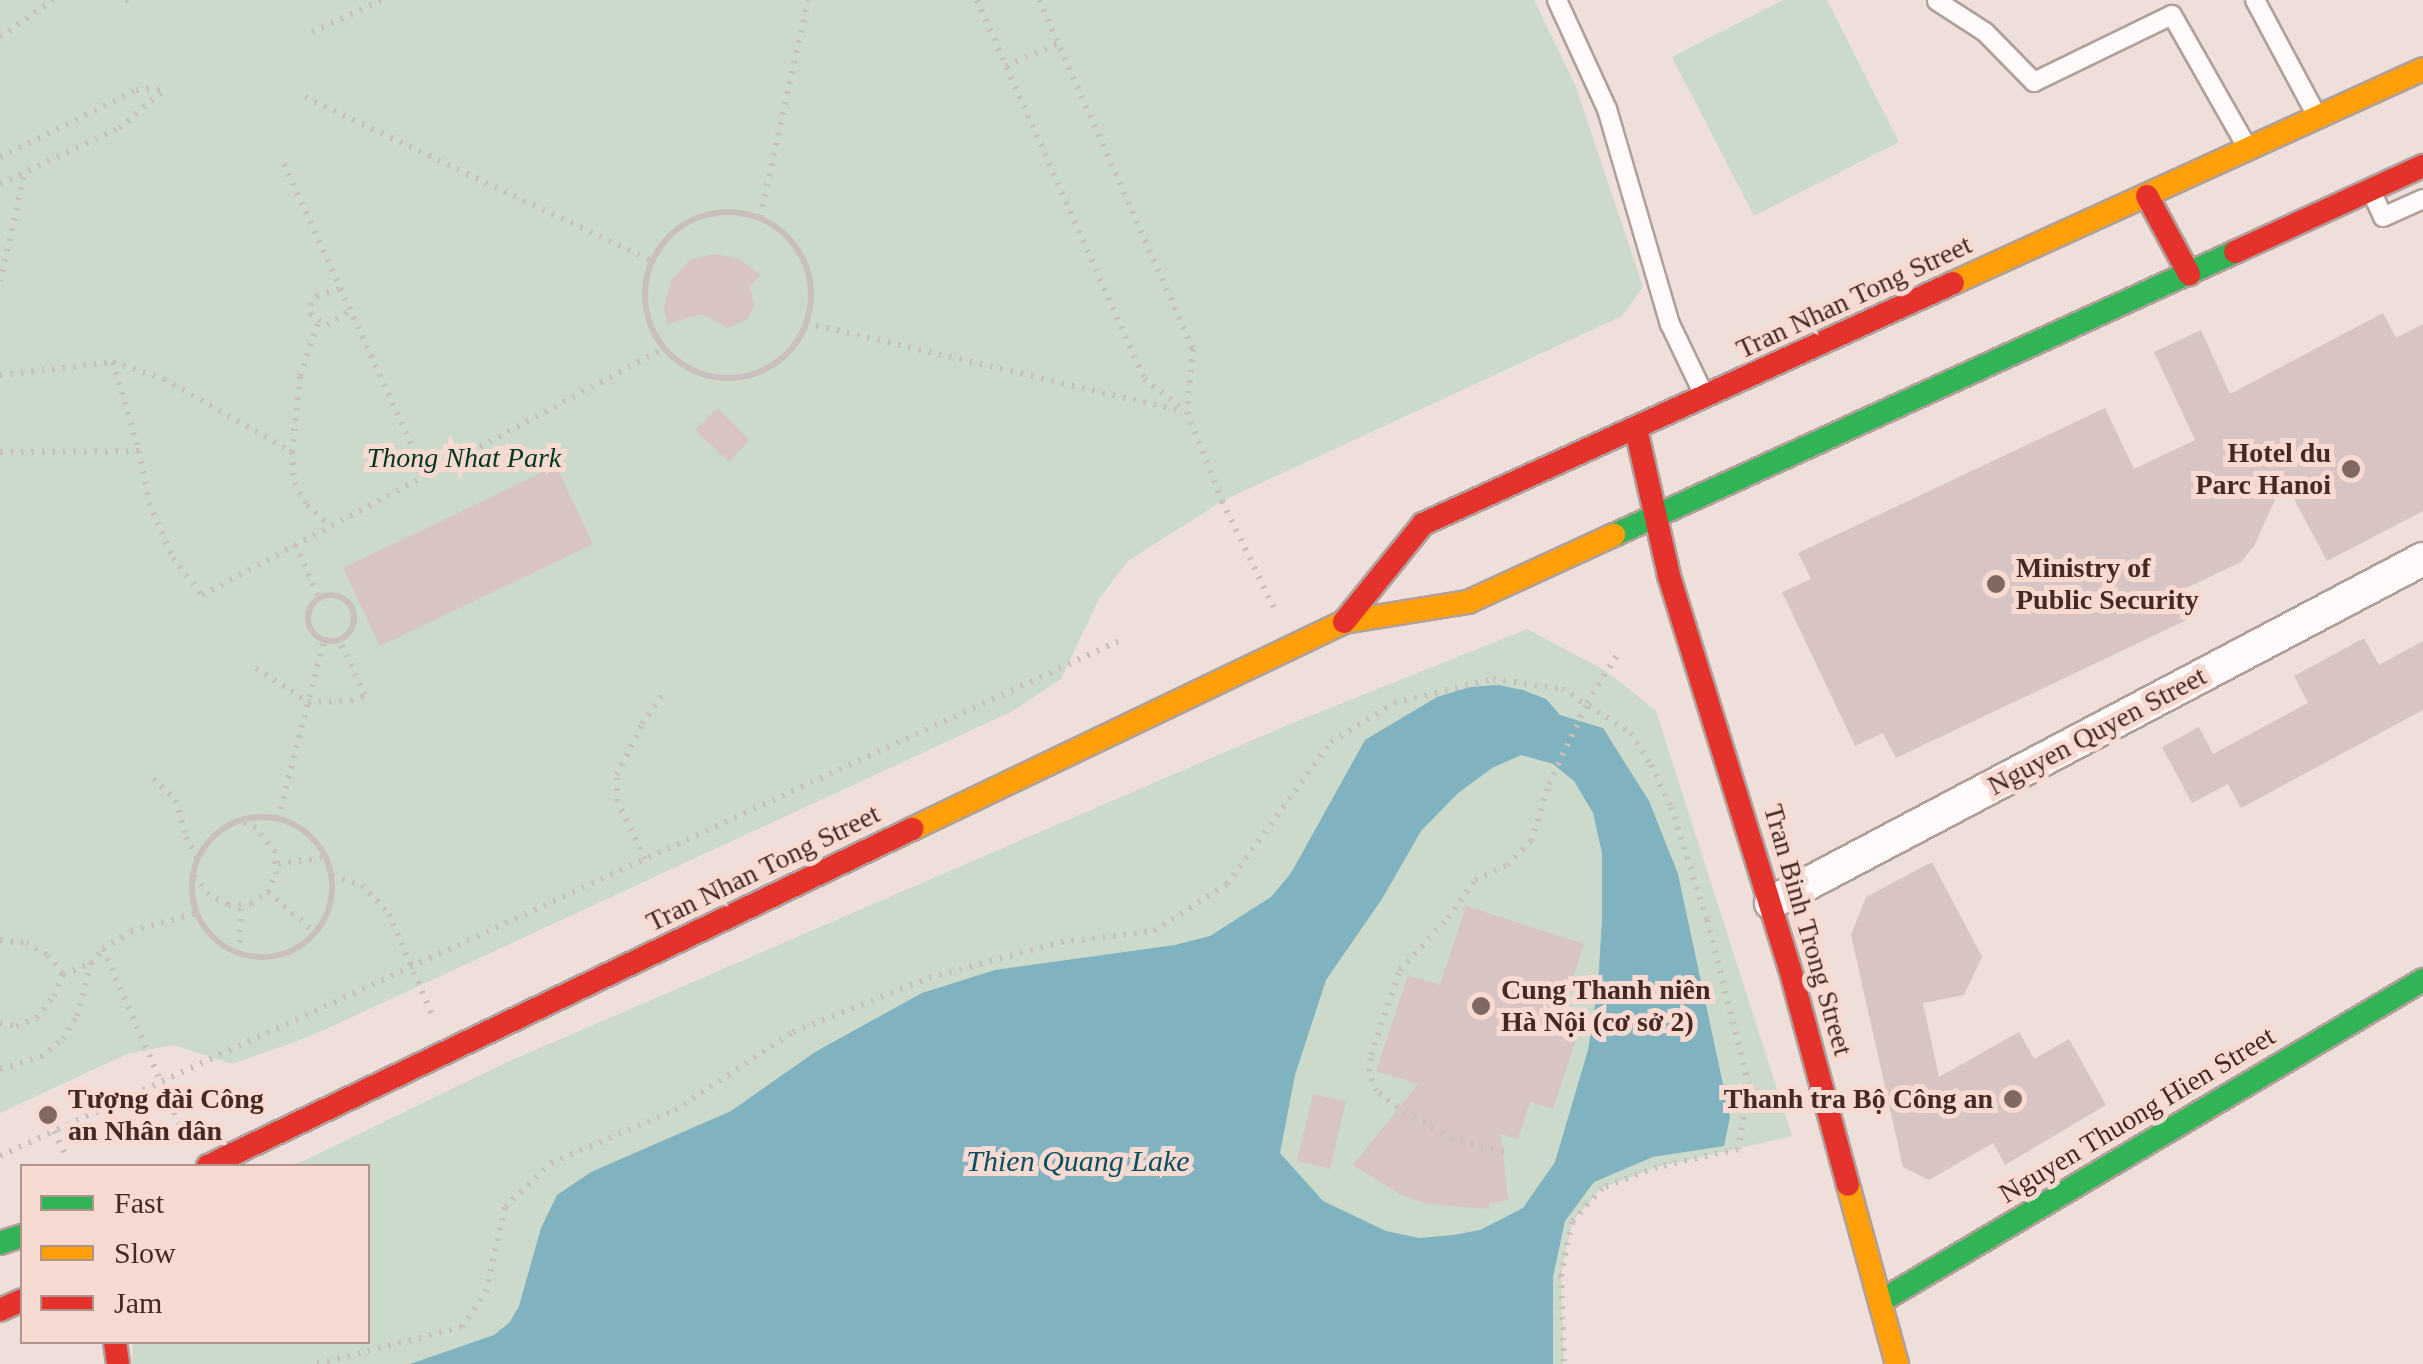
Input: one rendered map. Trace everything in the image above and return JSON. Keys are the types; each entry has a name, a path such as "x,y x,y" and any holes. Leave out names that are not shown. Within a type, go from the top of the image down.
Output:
{"street":[{"name":"Tran Nhan Tong Street","path":"1344,622 1423,524 2423,69"},
{"name":"Tran Nhan Tong Street","path":"212,1164 1344,622 1468,602 2423,166"},
{"path":"2147,196 2189,274"},
{"name":"Tran Binh Trong Street","path":"1636,429 1669,576 1771,903 1897,1364"},
{"name":"Nguyen Quyen Street","path":"1771,903 2423,559"},
{"name":"Nguyen Thuong Hien Street","path":"1881,1301 2423,980"}],"lane":[{"path":"1557,0 1607,110 1670,324 1706,398"},
{"path":"2256,0 2317,116"},
{"path":"1937,1 1985,32 2034,82 2172,15 2248,149"},
{"path":"2370,189 2384,216 2423,199"}],"path":[{"path":"0,37 53,0"},
{"path":"126,0 134,5"},
{"path":"312,32 382,0"},
{"path":"760,217 808,0"},
{"path":"977,0 1144,379 1187,412"},
{"path":"1039,0 1193,349 1187,412 1222,501 1294,646"},
{"path":"1006,66 1059,43"},
{"path":"0,157 136,90 168,88 119,128 0,184"},
{"path":"305,96 652,261"},
{"path":"284,164 426,477"},
{"path":"0,282 25,172"},
{"path":"732,212 760,217 784,232 801,252 810,278 806,324 787,354 764,370 738,378 697,372 664,350 649,326 644,298 652,261 680,227 705,215 732,212"},
{"path":"339,289 318,295 311,303 310,314 318,322 338,322 349,311"},
{"path":"318,322 300,376 292,452 294,483 307,505 330,526"},
{"path":"806,324 1187,412"},
{"path":"113,362 140,451 149,503 173,558 202,595 664,350"},
{"path":"0,374 113,362 164,379 292,452"},
{"path":"0,452 140,451"},
{"path":"294,546 319,598"},
{"path":"341,596 352,607 351,630 340,640 324,640 312,631 307,617 319,598 341,596"},
{"path":"278,819 324,640"},
{"path":"256,668 308,702 330,704 365,695 340,640"},
{"path":"0,1156 1120,640"},
{"path":"1504,1150 1452,1139 1376,1091 1369,1072 1371,1055 1400,970 1448,918 1475,880 1507,865 1531,841 1549,784 1588,702 1619,652"},
{"path":"317,1364 462,1327 486,1292 504,1207 551,1163 675,1110 794,1032 930,978 1061,942 1154,930 1227,884 1331,742 1394,704 1493,678 1562,688 1630,733 1671,807 1707,920 1749,1086 1738,1149 1657,1167 1602,1188 1572,1222 1561,1275 1564,1364"},
{"path":"645,859 617,800 617,775 642,724 663,694"},
{"path":"153,779 176,800 186,837 198,860"},
{"path":"278,819 314,839 326,856 332,876 332,896 316,933 280,955 239,953 221,944 197,913 194,875 198,860 218,834 241,821 278,819"},
{"path":"194,875 217,900 241,906 268,892 277,864 269,842 256,828 241,821"},
{"path":"277,864 326,856"},
{"path":"332,876 362,885 389,914 432,1015"},
{"path":"268,892 316,933"},
{"path":"239,953 241,906"},
{"path":"0,1069 41,1057 63,1038 77,1016 91,963 103,948 131,931 197,913"},
{"path":"0,940 26,943 48,955 64,974"},
{"path":"103,948 179,1124"},
{"path":"0,1023 16,1026 37,1018 64,974 91,963"},
{"path":"54,1132 66,1156"}],"green space":[{"name":"Thong Nhat Park","path":"0,0 1534,0 1576,87 1643,287 1622,316 1222,501 1128,561 1099,599 1061,679 1013,711 311,1036 232,1064 174,1045 127,1054 0,1113"},
{"path":"1783,0 1827,0 1899,142 1754,216 1672,57"},
{"path":"1527,629 1606,671 1656,711 1792,1136 1657,1167 1602,1188 1572,1222 1561,1275 1564,1364 132,1364 133,1344 370,1344 370,1164 297,1164 503,1064 1290,724"}],"water":[{"name":"Thien Quang Lake","path":"1498,685 1523,690 1546,699 1560,715 1603,728 1649,801 1678,874 1730,1117 1724,1146 1653,1157 1594,1182 1565,1221 1553,1277 1553,1364 410,1364 494,1335 510,1322 519,1306 541,1228 557,1195 591,1172 731,1111 815,1052 922,993 995,970 1175,945 1210,936 1271,897 1291,873 1365,740 1437,697 1470,687","holes":["1521,755 1553,764 1574,781 1593,813 1602,853 1598,986 1588,1050 1555,1162 1523,1208 1480,1230 1419,1238 1386,1231 1323,1201 1280,1153 1295,1075 1326,980 1382,899 1421,831 1457,794 1492,768"]}],"building":[{"path":"715,254 739,259 761,275 750,286 754,305 748,319 728,328 702,314 667,324 664,307 671,280 690,260"},
{"name":"Ministry of Public Security","path":"2383,313 2396,338 2423,324 2423,511 2327,561 2284,480 2254,546 2241,562 2182,590 2195,616 1896,758 1883,733 1855,746 1782,592 1811,579 1798,553 2105,408 2134,469 2195,440 2154,352 2201,330 2230,394"},
{"path":"718,408 750,440 729,462 695,430"},
{"path":"556,466 593,544 380,646 343,568"},
{"path":"2364,638 2379,665 2423,641 2423,710 2241,808 2228,784 2192,803 2162,747 2199,727 2213,754 2308,703 2294,676"},
{"path":"1932,862 1982,957 1964,995 1923,1003 1939,1077 2019,1032 2034,1059 2069,1039 2106,1105 2005,1165 1993,1143 1929,1180 1903,1167 1851,935 1866,897"},
{"name":"Cung Thanh niên Hà Nội (cơ sở 2)","path":"1466,906 1584,944 1557,1027 1578,1034 1553,1109 1530,1102 1518,1139 1501,1134 1508,1200 1489,1203 1490,1209 1427,1204 1398,1193 1353,1165 1418,1084 1376,1071 1408,975 1440,985"},
{"path":"1313,1094 1346,1101 1330,1169 1297,1161"}],"traffic: fast":[{"path":"1614,535 2235,252"},
{"path":"1881,1301 2423,980"},
{"path":"0,1243 20,1237"}],"traffic: slow":[{"path":"1953,283 2423,69"},
{"path":"912,829 1344,622 1468,602 1614,535"},
{"path":"1848,1185 1897,1364"}],"traffic: jam":[{"path":"2235,252 2423,166"},
{"path":"2147,196 2189,274"},
{"path":"1344,622 1423,524 1953,283"},
{"path":"1636,429 1669,576 1793,980 1848,1185"},
{"path":"212,1164 912,829"},
{"path":"0,1310 20,1301"},
{"path":"115,1344 118,1364"}],"place":[{"name":"Hotel du Parc Hanoi","path":"2351,469"},
{"name":"Ministry of Public Security","path":"1996,584"},
{"name":"Cung Thanh niên Hà Nội (cơ sở 2)","path":"1481,1006"},
{"name":"Thanh tra Bộ Công an","path":"2013,1099"},
{"name":"Tượng đài Công an Nhân dân","path":"48,1115"}]}
